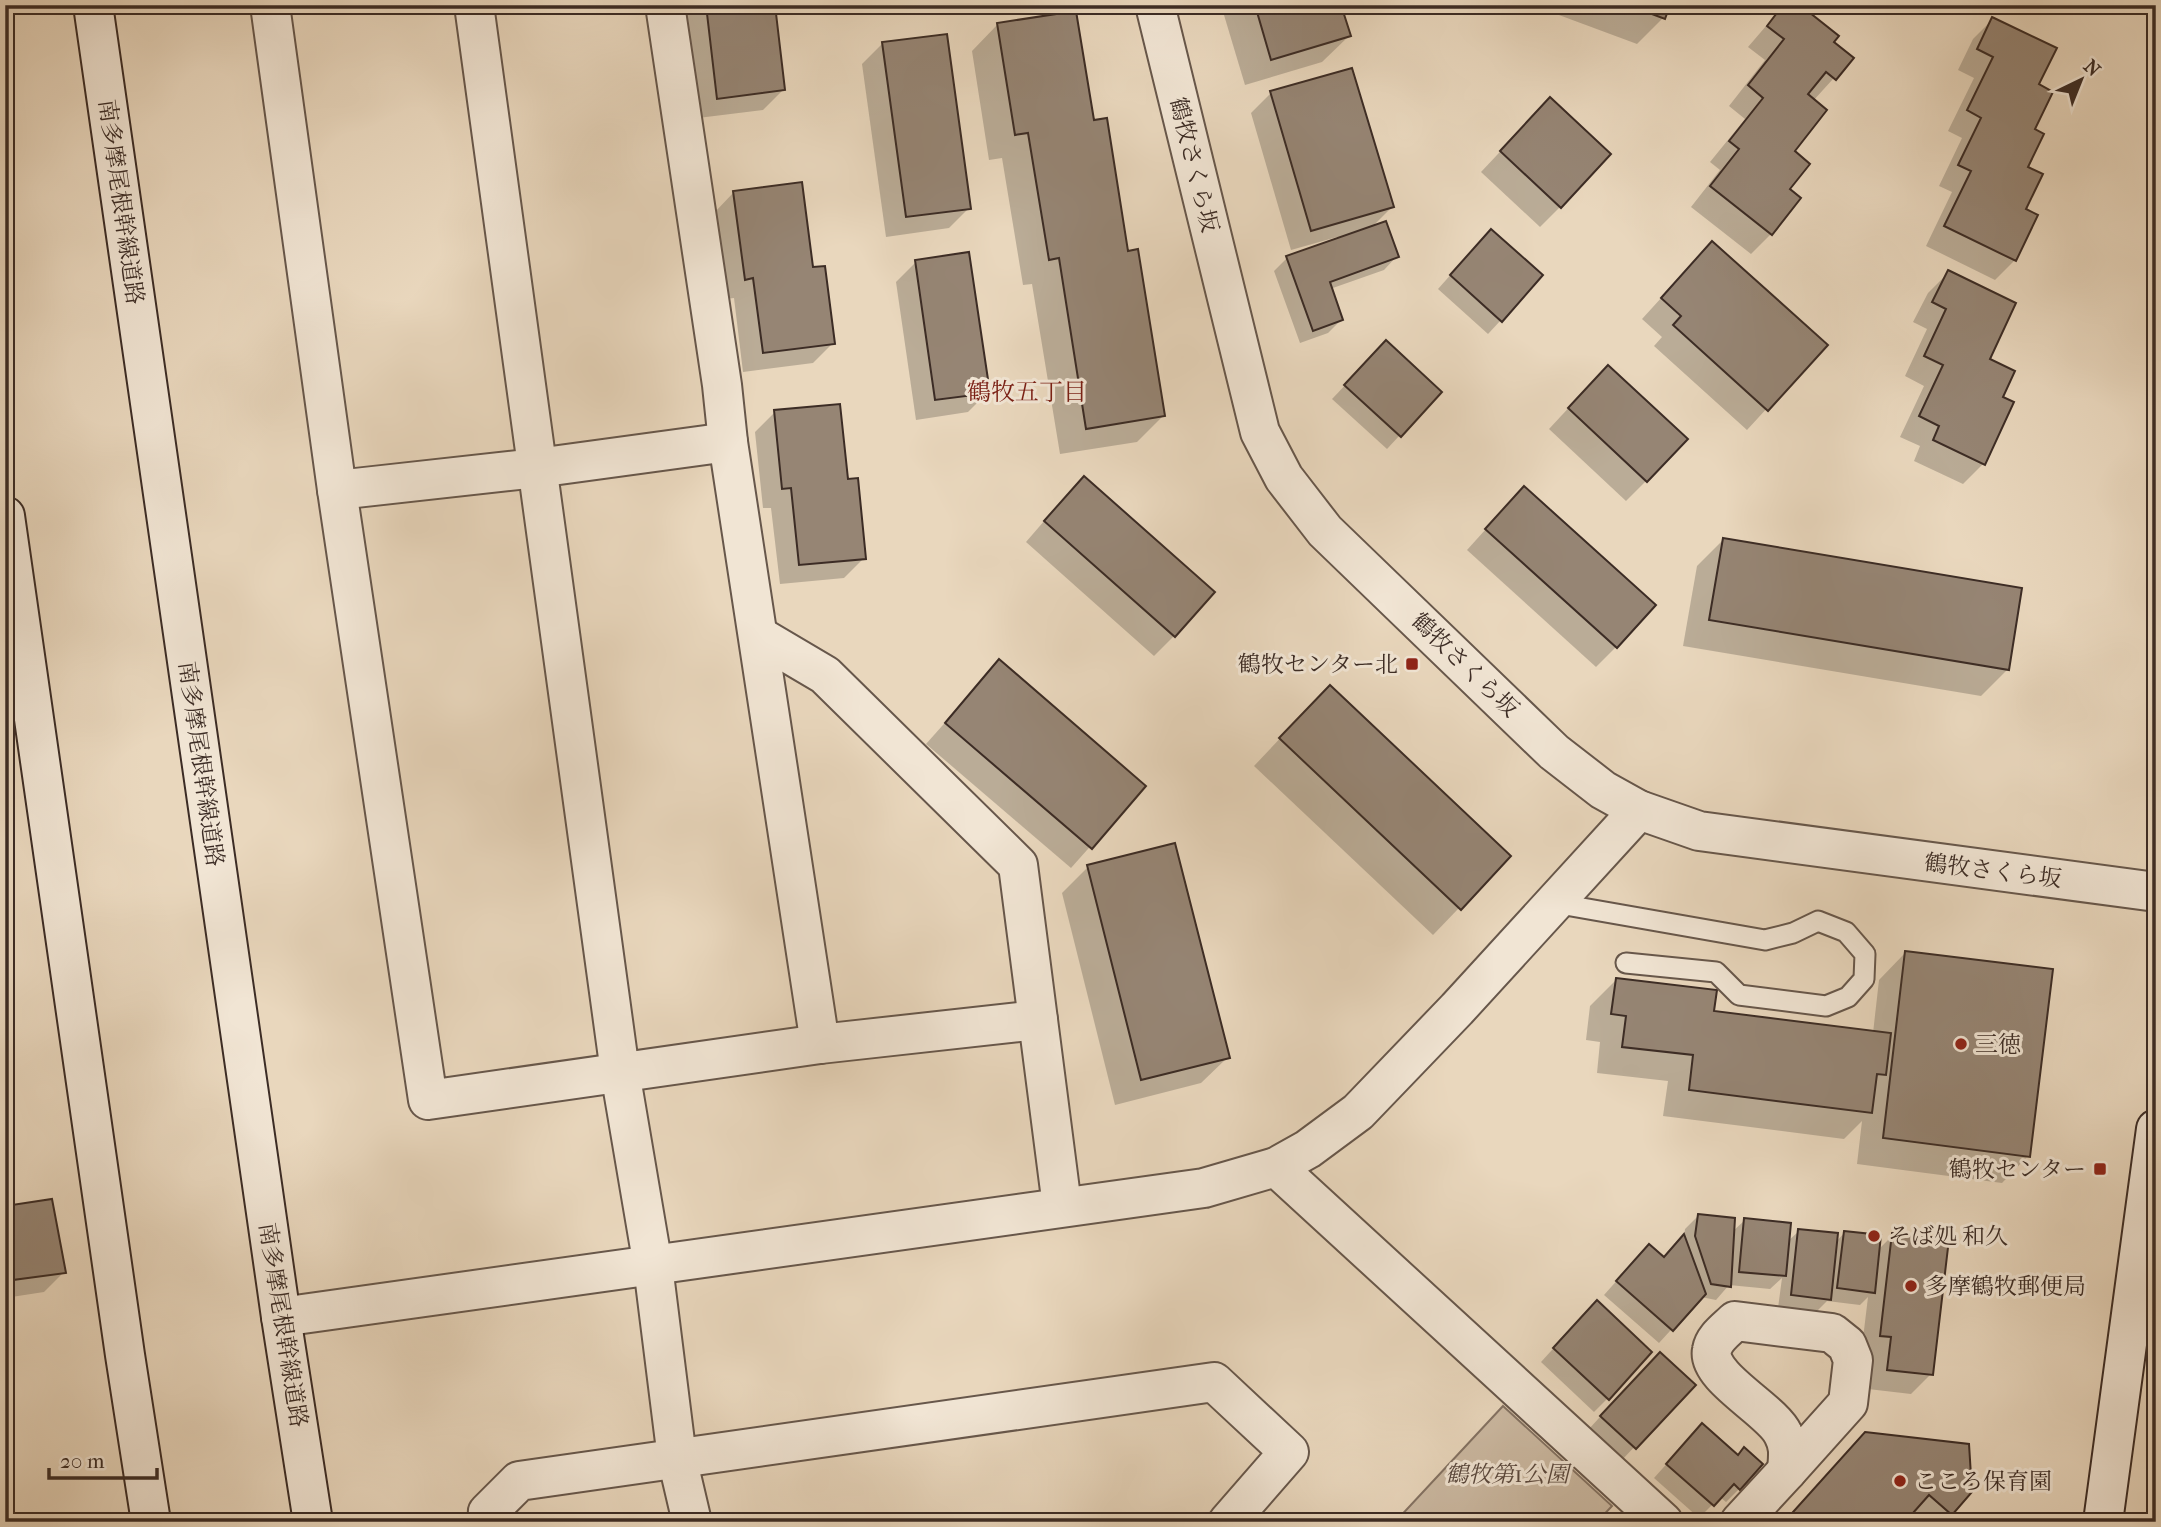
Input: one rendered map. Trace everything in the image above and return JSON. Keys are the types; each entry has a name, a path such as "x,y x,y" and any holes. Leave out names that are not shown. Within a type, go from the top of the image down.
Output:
{"street":[{"name":"南多摩尾根幹線道路","path":"93,5 281,1317 313,1522"},
{"path":"270,5 337,490 428,1100 820,1044 1038,1020"},
{"path":"474,5 620,1072 653,1266 677,1458 692,1522"},
{"path":"665,5 720,371 728,442 820,1044"},
{"name":"鶴牧さくら坂","path":"1155,5 1260,432 1284,478 1325,531 1554,751 1603,790 1639,810 1699,831 2156,892"},
{"path":"337,490 537,468 728,442"},
{"path":"5,516 151,1522"},
{"path":"759,636 825,675 1018,865 1062,1206"},
{"path":"281,1317 1204,1188 1276,1167 1308,1149 1358,1112 1639,810"},
{"path":"2103,1522 2156,1129"},
{"path":"1276,1167 1663,1522"},
{"path":"1740,1522 1787,1471 1848,1403 1853,1360 1847,1345 1832,1334 1735,1321 1717,1338 1711,1352 1714,1367 1779,1428 1789,1448 1787,1471"},
{"path":"491,1522 488,1512 519,1481 1214,1382 1289,1452 1228,1522"},
{"path":"1779,1428 1795,1434 1822,1432"}],"lane":[{"path":"1554,903 1765,940 1793,933 1818,921 1846,932 1865,954 1864,979 1848,998 1826,1006 1739,995 1716,972 1626,963"}],"green space":[{"name":"鶴牧第1公園","path":"1503,1406 1612,1506 1597,1522 1395,1522"}],"building":[{"path":"706,5 775,5 785,90 717,99"},
{"path":"1255,5 1341,5 1351,36 1271,60"},
{"path":"1628,5 1670,5 1665,19"},
{"path":"1783,5 1800,5 1839,36 1834,42 1854,58 1836,80 1826,72 1808,94 1827,110 1795,151 1810,164 1790,189 1801,198 1772,235 1710,186 1739,149 1729,141 1763,98 1748,85 1784,39 1767,26"},
{"path":"1076,11 1094,120 1107,118 1128,251 1138,249 1165,416 1086,429 1059,258 1049,260 1028,133 1015,135 997,23"},
{"path":"1992,17 2057,48 2039,84 2053,92 2035,129 2044,134 2028,167 2043,174 2026,209 2038,215 2016,261 1944,226 1971,171 1958,165 1981,118 1967,110 1993,57 1977,49"},
{"path":"947,34 971,209 906,217 882,42"},
{"path":"1352,68 1394,207 1311,231 1270,91"},
{"path":"1550,97 1611,154 1561,208 1500,151"},
{"path":"802,182 813,267 825,266 835,344 763,353 753,278 745,280 733,191"},
{"path":"1386,221 1399,257 1330,282 1343,320 1313,331 1286,256"},
{"path":"1491,229 1543,275 1502,322 1450,275"},
{"path":"1712,241 1828,345 1768,411 1673,325 1681,316 1661,298"},
{"path":"969,252 990,393 935,400 915,260"},
{"path":"1948,270 2016,303 1990,359 2015,371 2003,397 2014,402 1985,465 1933,440 1939,426 1919,416 1943,365 1924,356 1946,309 1932,302"},
{"path":"1386,340 1442,392 1401,437 1344,385"},
{"path":"1608,365 1688,439 1647,482 1568,408"},
{"path":"840,404 848,479 858,478 866,559 799,565 791,488 782,489 774,410"},
{"path":"1084,476 1215,592 1175,637 1044,521"},
{"path":"1524,486 1656,605 1617,648 1485,529"},
{"path":"1723,538 2022,588 2009,670 1709,620"},
{"path":"999,659 1146,786 1092,849 945,723"},
{"path":"1330,685 1511,856 1461,910 1279,738"},
{"path":"1175,843 1230,1058 1141,1080 1087,865"},
{"path":"1905,951 2053,969 2030,1157 1883,1138"},
{"path":"1616,978 1717,990 1714,1011 1891,1033 1886,1075 1877,1074 1872,1113 1689,1090 1693,1055 1622,1047 1626,1016 1611,1014"},
{"path":"52,1199 66,1273 5,1281 5,1206"},
{"path":"1698,1214 1735,1218 1731,1287 1711,1284 1695,1236"},
{"path":"1744,1218 1791,1223 1786,1276 1739,1272"},
{"path":"1798,1229 1838,1233 1831,1300 1791,1295"},
{"path":"1844,1231 1881,1235 1875,1293 1837,1288"},
{"path":"1892,1233 1949,1239 1933,1375 1887,1370 1891,1337 1880,1336"},
{"path":"1684,1234 1706,1294 1673,1331 1616,1281 1649,1244 1664,1257"},
{"path":"1597,1300 1652,1352 1609,1400 1553,1348"},
{"path":"1660,1352 1696,1385 1636,1449 1600,1416"},
{"path":"1702,1423 1738,1455 1744,1447 1763,1464 1740,1490 1734,1484 1714,1506 1666,1464"},
{"name":"こころ保育園","path":"1865,1432 1969,1444 1972,1492 1952,1515 1929,1495 1905,1522 1870,1522 1860,1514 1853,1522 1784,1522"}],"place":[{"name":"鶴牧センター北","path":"1412,664"},
{"name":"三徳","path":"1961,1044"},
{"name":"鶴牧センター","path":"2100,1169"},
{"name":"そば処 和久","path":"1874,1236"},
{"name":"多摩鶴牧郵便局","path":"1911,1286"},
{"name":"こころ保育園","path":"1900,1481"}],"district":[{"name":"鶴牧五丁目","path":"1027,392"}]}
